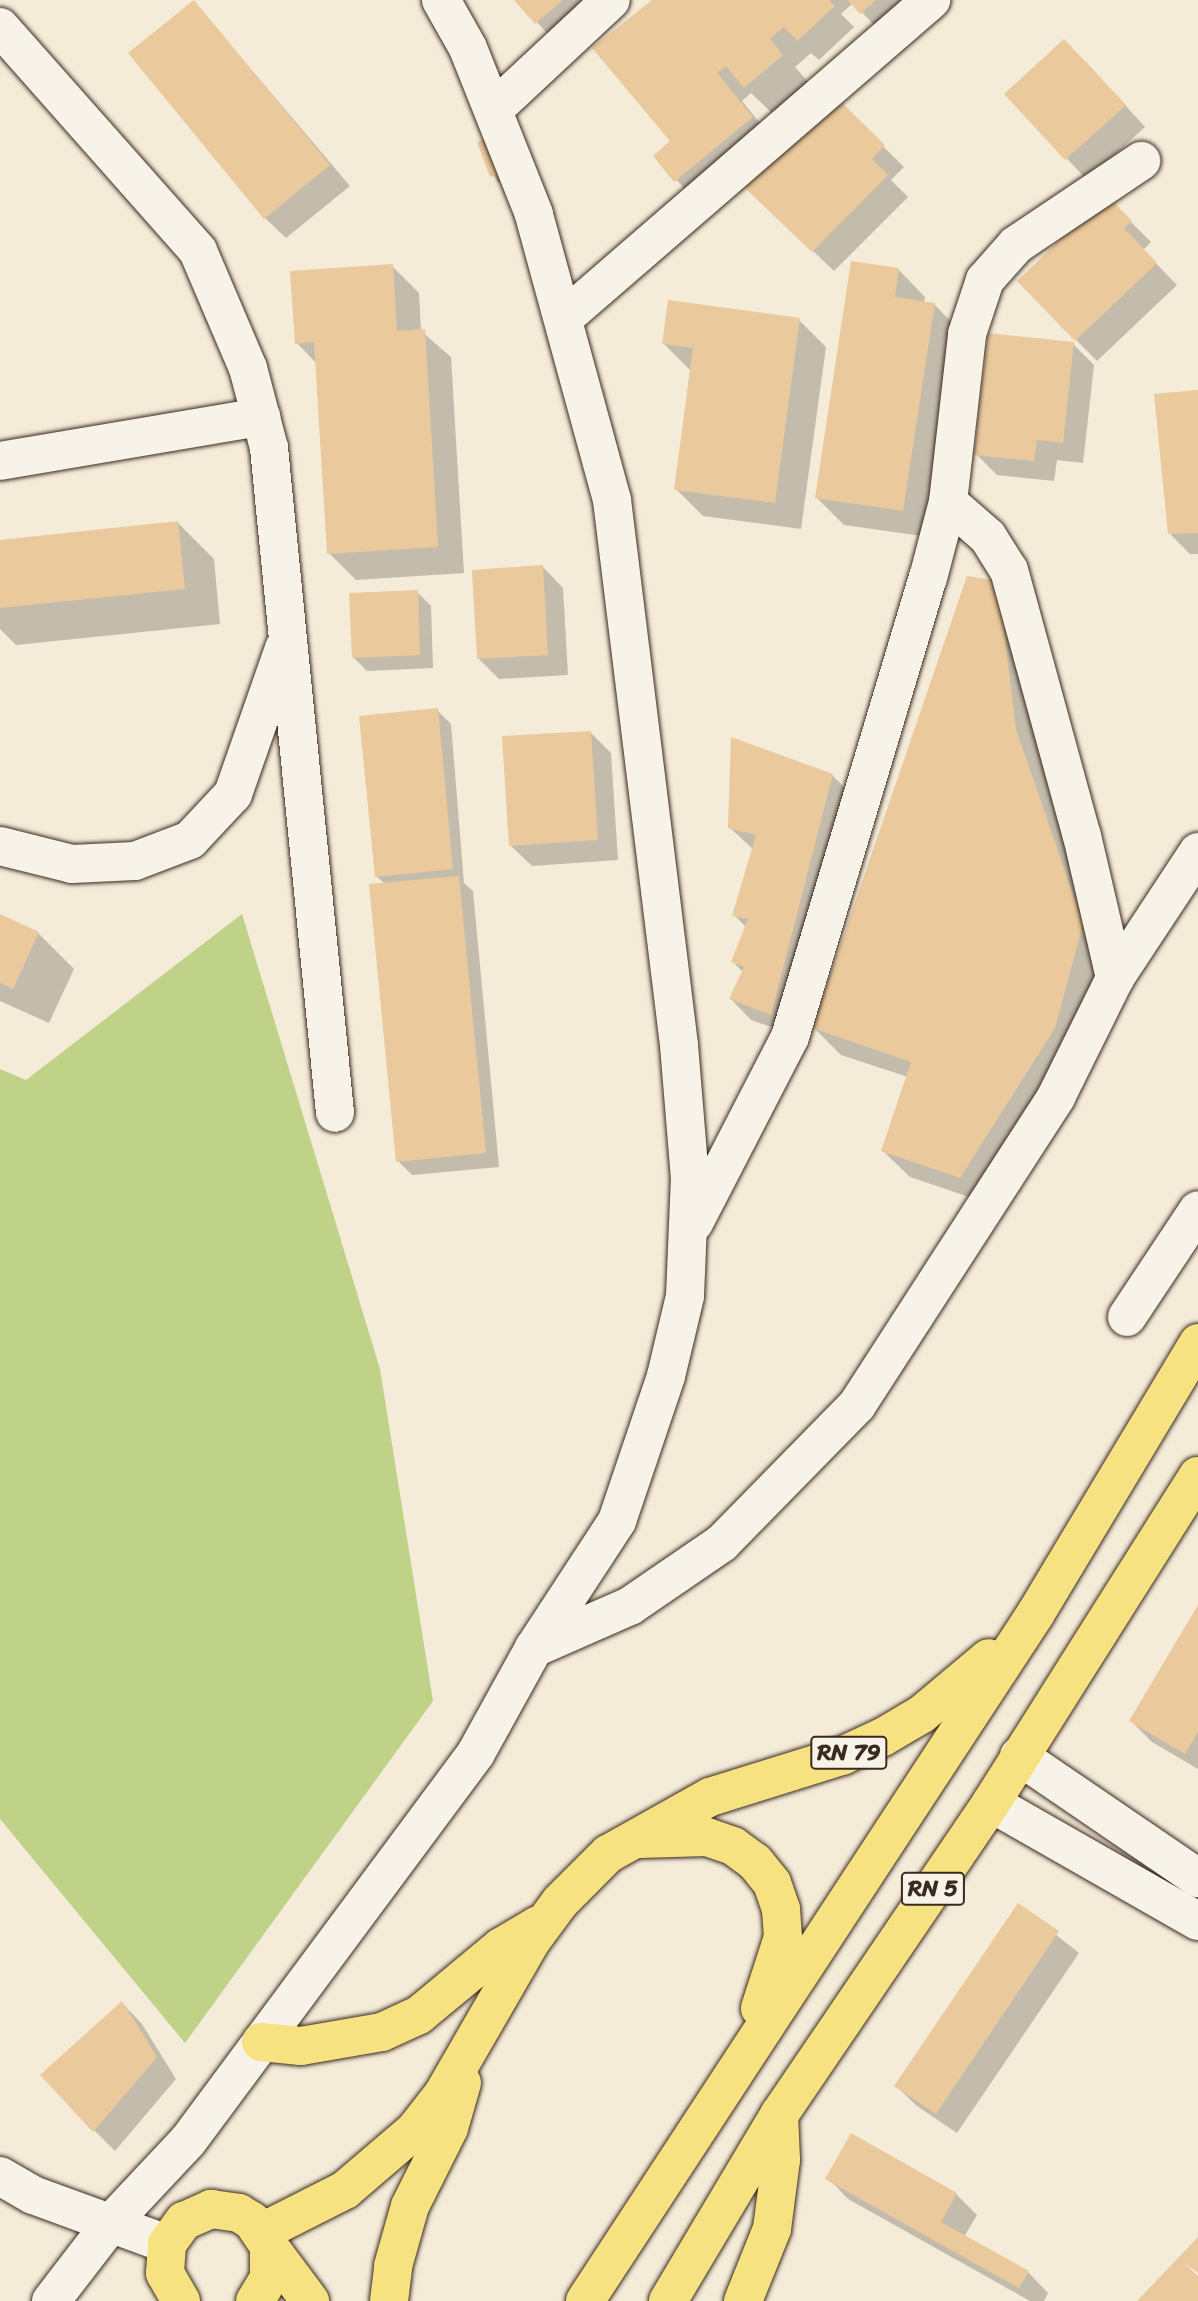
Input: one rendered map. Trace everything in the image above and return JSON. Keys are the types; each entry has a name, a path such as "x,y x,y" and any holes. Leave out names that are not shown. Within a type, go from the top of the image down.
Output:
{"highway":[{"name":"RN 5","path":"586,2301 1036,1613 1198,1343"},
{"name":"RN 5","path":"668,2301 779,2116 991,1803 1198,1476"},
{"name":"RN 79","path":"466,2054 546,1921 584,1877 631,1839 710,1797 842,1756 883,1737 958,1687 1036,1613"},
{"path":"631,1839 707,1837 733,1846 755,1862 772,1883 781,1909 783,1937 740,2067"},
{"path":"261,2042 301,2046 382,2032 419,2015 501,1947 546,1921"},
{"path":"266,2239 345,2190 382,2162 415,2130 466,2054"},
{"path":"389,2301 401,2236 460,2098 466,2054"},
{"path":"743,2301 772,2229 781,2160 779,2116"},
{"path":"181,2301 165,2273 167,2244 184,2221 211,2209 239,2213 266,2239 310,2301"},
{"path":"255,2301 269,2278 266,2239"}],"street":[{"path":"51,2301 111,2223 188,2141 476,1753 534,1648 617,1521 666,1376 685,1296 691,1228 679,1045 612,500 534,214 468,48 441,0"},
{"path":"493,110 611,0"},
{"path":"564,318 931,0"},
{"path":"0,27 198,251 222,300 261,417 269,448 335,1113"},
{"path":"691,1228 790,1037 948,502 967,334 985,280 1016,245 1141,161"},
{"path":"0,461 261,417"},
{"path":"948,502 988,537 1009,570 1082,836 1115,978"},
{"path":"0,846 72,864 135,861 190,840 233,794 288,634"},
{"path":"534,1648 630,1606 722,1544 857,1405 1056,1097 1115,978 1198,852"},
{"path":"1127,1317 1198,1210"},
{"path":"1019,1756 1198,1878"},
{"path":"991,1803 1198,1921"},
{"path":"0,2176 33,2195 167,2244"}],"green space":[{"path":"242,914 380,1369 433,1701 185,2043 0,1819 0,1069 26,1080"}],"building":[{"path":"194,0 330,165 264,219 128,53"},
{"path":"514,0 563,0 535,24"},
{"path":"652,0 829,0 835,6 797,41 784,27 770,39 783,55 744,88 726,66 717,73 753,117 674,182 653,156 670,141 592,48"},
{"path":"848,0 876,0 860,14"},
{"path":"1064,39 1126,105 1065,160 1004,94"},
{"path":"835,96 885,145 872,159 888,175 812,252 745,188"},
{"path":"498,134 511,169 490,177 477,142"},
{"path":"1107,195 1132,221 1124,228 1157,263 1075,341 1017,281"},
{"path":"851,261 899,268 895,297 935,303 903,511 815,498"},
{"path":"393,264 397,331 425,329 438,547 327,554 314,342 295,344 290,271"},
{"path":"668,300 800,318 775,503 674,490 693,348 662,344"},
{"path":"988,333 1074,342 1063,443 1037,440 1034,461 974,455"},
{"path":"1198,390 1198,533 1168,534 1154,394"},
{"path":"178,521 185,589 0,608 0,540"},
{"path":"543,565 548,655 477,659 472,570"},
{"path":"967,576 998,581 1016,729 1083,924 1055,1028 960,1178 881,1151 911,1062 812,1028"},
{"path":"418,590 420,655 352,658 349,593"},
{"path":"438,708 453,869 375,877 359,716"},
{"path":"591,731 598,840 509,846 502,736"},
{"path":"731,737 833,774 771,1015 729,999 744,967 731,962 748,919 732,916 756,835 728,828"},
{"path":"459,876 486,1153 396,1162 369,884"},
{"path":"0,914 39,932 13,989 0,983"},
{"path":"1198,1605 1198,1732 1185,1754 1129,1721"},
{"path":"1018,1903 1059,1931 936,2114 894,2086"},
{"path":"122,2001 157,2057 93,2132 40,2075"},
{"path":"851,2133 957,2193 941,2222 1029,2271 1019,2288 825,2179"},
{"path":"1198,2237 1198,2273 1183,2262 1198,2276 1198,2301 1137,2301"}]}
